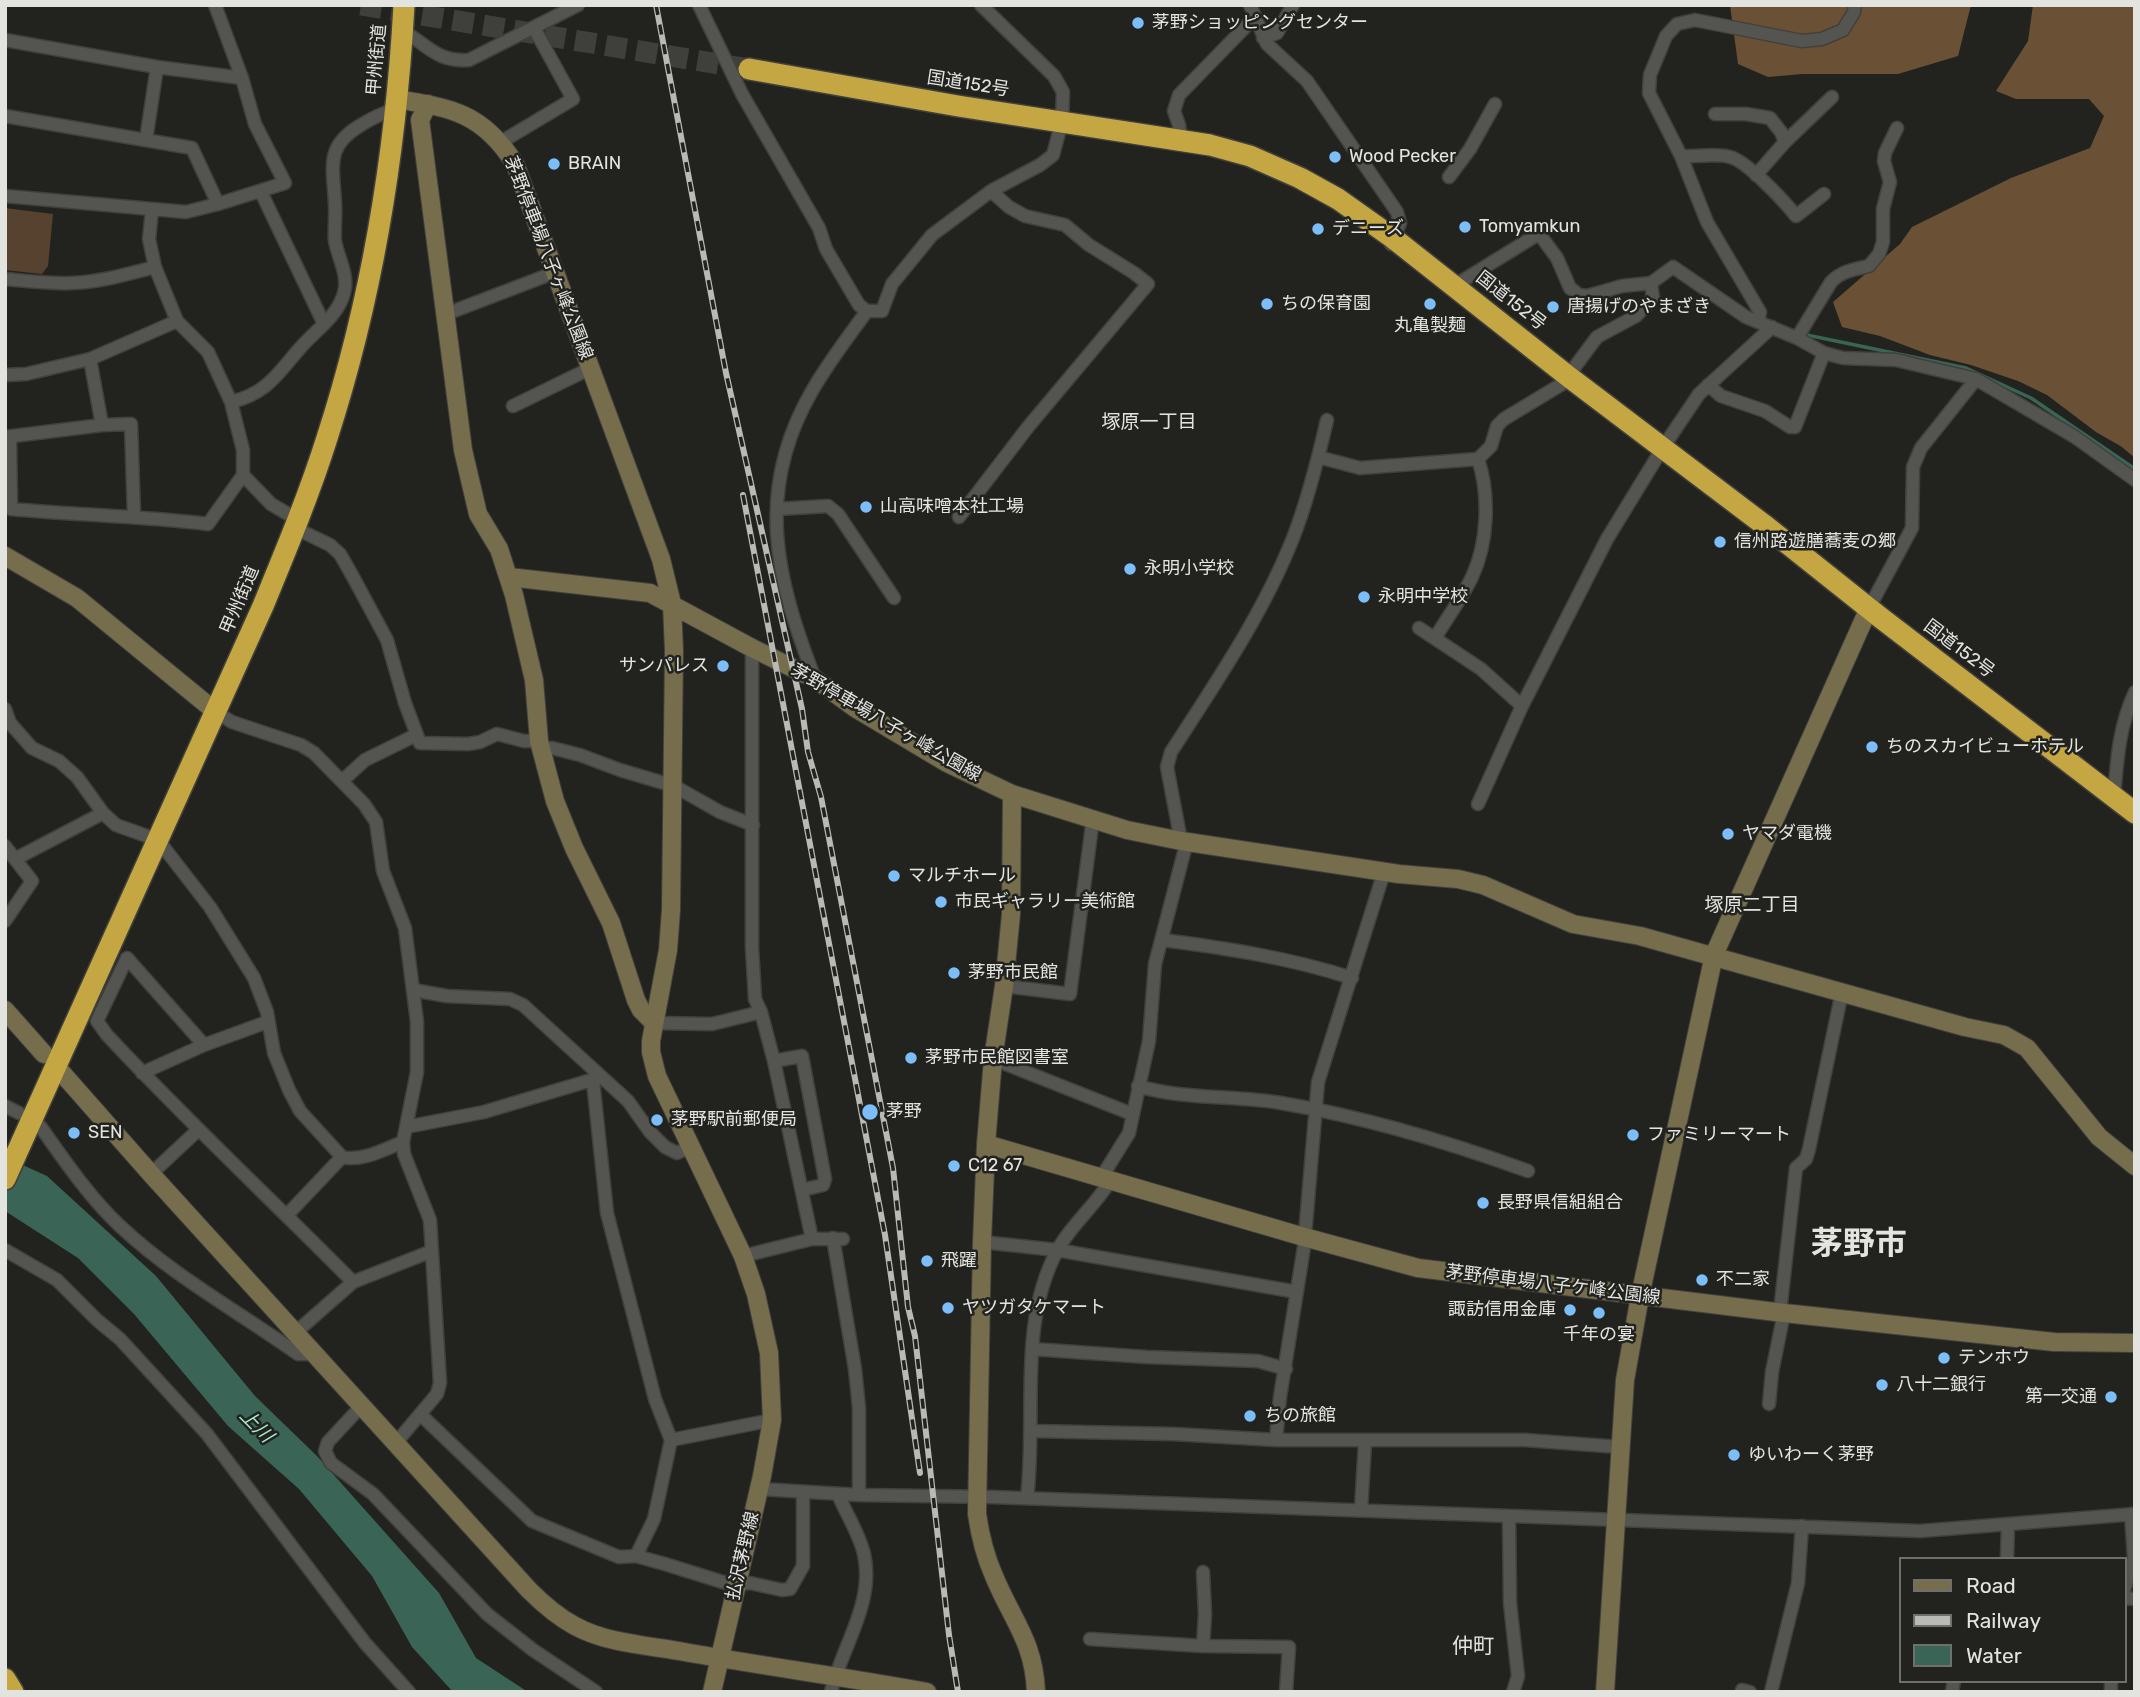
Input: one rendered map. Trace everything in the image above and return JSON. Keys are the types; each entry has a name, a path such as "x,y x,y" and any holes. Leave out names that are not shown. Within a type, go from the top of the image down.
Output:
{"highway":[{"name":"甲州街道","path":"5,1179 216,712 297,524 327,438 351,355 377,232 396,104 404,5"},
{"name":"国道152号","path":"748,69 1210,145 1250,156 1300,178 1338,200 1391,243 1454,286 2135,813"},
{"path":"5,1679 13,1692"}],"street":[{"path":"5,196 186,212 285,183 255,124 242,78 215,5"},
{"path":"403,31 431,52 469,60 578,5"},
{"path":"699,5 742,94 819,228 826,249 859,304 867,311 881,311 892,284 933,235 991,191 1040,165 1053,155 1062,121 1063,92 1054,76 981,5"},
{"path":"1263,38 1277,33 1293,5"},
{"path":"1758,322 1760,312 1707,222 1681,156 1649,93 1650,75 1666,36 1677,24 1695,20 1802,41 1822,39 1843,30 1854,12 1855,5"},
{"path":"1181,141 1174,111 1179,95 1252,11 1263,38 1273,51 1307,81 1391,203 1400,223 1391,243"},
{"path":"501,142 573,99 534,28"},
{"path":"5,40 157,67 242,78"},
{"path":"146,140 157,67"},
{"path":"1756,175 1832,97"},
{"path":"231,402 256,392 279,376 301,346 333,313 344,293 344,273 335,240 333,170 336,146 347,133 396,104"},
{"name":"茅野停車場八子ヶ峰公園線","path":"396,104 447,107 471,119 501,142 515,164 662,559 672,604 674,786 668,950 651,1052 657,1076 690,1147"},
{"path":"428,104 420,120 463,450 478,514 499,549 509,577 534,680 540,745 555,801 611,923 641,1010 654,1023 712,1024 761,1012"},
{"path":"1449,177 1470,149 1495,104"},
{"path":"1715,114 1746,114 1770,118 1786,142"},
{"path":"5,116 192,148 218,204"},
{"path":"1797,338 1837,275 1870,266 1879,254 1883,242 1883,209 1890,182 1884,161 1885,153 1897,128"},
{"path":"1681,156 1735,158 1756,175 1796,216 1824,194"},
{"path":"261,191 324,324"},
{"path":"959,517 1028,427 1148,284 1065,225 1025,216 1009,207 991,191"},
{"path":"134,516 131,424 8,437 11,509 134,516 208,524 243,475 243,450 231,402 208,352 177,321 155,267 149,239 152,211"},
{"path":"1454,286 1540,235 1557,258 1570,288 1579,295 1587,296 1622,286 1651,283 1673,267 1745,317 1797,338 1824,353 1843,358 1896,360 1976,379 2086,445 2135,480"},
{"path":"5,279 75,283 155,267"},
{"path":"446,314 556,272"},
{"path":"1318,457 1360,468 1478,459 1491,446 1497,426 1504,419 1562,384 1597,337 1636,316 1653,298 1651,283"},
{"path":"815,679 793,621 780,569 777,485 790,441 811,392 867,311"},
{"path":"5,375 26,374 90,359 177,321"},
{"path":"1478,804 1522,706 1607,539 1662,449 1699,394 1772,327"},
{"path":"1708,385 1721,396 1765,411 1790,427 1795,427 1824,353"},
{"path":"90,359 103,425"},
{"path":"513,406 591,368"},
{"path":"1605,1692 1625,1380 1640,1296 1714,956 1868,608 1912,528 1913,467 1921,448 1976,379"},
{"path":"1027,1498 1032,1431 1032,1349 1037,1300 1057,1250 1105,1180 1129,1133 1149,1041 1155,964 1184,841 1167,767 1171,752 1271,585 1293,537 1327,419"},
{"path":"1435,638 1472,578 1478,562 1486,509 1478,459"},
{"path":"243,475 271,504 340,554 387,640 420,743 468,744 497,734 580,755 674,786 720,812 753,825"},
{"path":"777,509 828,506 838,514 894,598"},
{"path":"5,556 77,598 216,712 232,722 301,745 314,754 364,804 376,822 383,871 405,928 417,1021 417,1072 403,1142 404,1154 430,1220 440,1383 437,1394 395,1444"},
{"path":"509,577 642,591 672,604"},
{"name":"茅野停車場八子ヶ峰公園線","path":"672,604 752,649 815,679 855,708 947,763 1012,794 1053,808 1128,830 1184,841 1384,872 1458,879 1483,885 1573,924 1640,936 1953,1024 2004,1035 2027,1048 2099,1137 2135,1166"},
{"path":"1419,628 1481,668 1522,706"},
{"path":"752,649 752,948 755,999 774,1061 812,1240"},
{"path":"2114,797 2118,743 2126,711 2135,692"},
{"path":"5,709 10,723 32,748 59,761 77,777 103,813 116,825 158,840 230,936 254,978 267,1012 274,1053 289,1090 300,1111 342,1157 351,1160 403,1142"},
{"path":"342,782 365,760 416,735"},
{"path":"1012,794 1012,890 986,1144 977,1514 985,1553 995,1579 1027,1643 1035,1668 1036,1692"},
{"path":"15,859 103,813"},
{"path":"1004,986 1070,994 1093,818"},
{"path":"5,846 32,881 5,922"},
{"path":"1276,1440 1304,1237 1318,1082 1384,872"},
{"path":"1162,940 1230,949 1352,978"},
{"path":"204,1045 127,958 97,1021 142,1073 353,1282"},
{"path":"413,990 517,1002 597,1079 628,1101 650,1132 665,1147 677,1153 690,1147 743,1256 812,1240 838,1238 859,1408 859,1495"},
{"path":"1769,1404 1782,1313 1796,1168 1806,1159 1809,1149 1842,992"},
{"path":"5,1010 44,1054"},
{"path":"142,1073 204,1045 267,1022"},
{"path":"774,1061 802,1056 825,1180 823,1185 802,1190"},
{"path":"993,1059 1132,1114"},
{"path":"62,1073 395,1444 549,1609 576,1627 606,1638 833,1684 928,1692"},
{"path":"406,1126 484,1112 597,1079"},
{"path":"597,1079 607,1213 655,1399 671,1440 654,1519 636,1556"},
{"path":"1139,1086 1162,1093 1267,1101 1315,1110 1457,1145 1528,1171"},
{"path":"5,1106 19,1113"},
{"path":"40,1126 92,1194 119,1225 138,1241 169,1266 298,1354 313,1353"},
{"path":"151,1174 198,1130"},
{"name":"茅野停車場八子ケ峰公園線","path":"986,1144 1418,1268 1782,1313 2054,1342 2135,1343"},
{"path":"287,1214 342,1157"},
{"path":"982,1242 1057,1250 1297,1292"},
{"path":"5,1250 57,1280 120,1339 180,1404 207,1434 365,1643 410,1692"},
{"path":"296,1333 353,1282 432,1251"},
{"name":"払沢茅野線","path":"712,1692 760,1489 772,1420 765,1325 743,1256"},
{"path":"1032,1349 1258,1361 1286,1369"},
{"path":"355,1413 328,1442 325,1451 331,1463 373,1494 487,1614 533,1650 596,1692"},
{"path":"421,1415 532,1521 619,1557 636,1556 729,1584 750,1583 782,1590 790,1589 803,1566 803,1492"},
{"path":"671,1440 772,1420"},
{"path":"1032,1431 1365,1442 1525,1440 1620,1447"},
{"path":"1362,1510 1365,1442"},
{"path":"760,1489 859,1495 1027,1498 1920,1531 2133,1514 2134,1558 2126,1584"},
{"path":"833,1684 864,1598 865,1577 864,1556 838,1494"},
{"path":"1509,1517 1510,1603 1518,1676 1513,1692"},
{"path":"2007,1557 2008,1524"},
{"path":"1771,1692 1798,1583 1802,1526"},
{"path":"1203,1572 1203,1646"},
{"path":"1090,1639 1203,1646 1289,1647 1286,1692"}],"shaded area":[{"path":"1730,5 1971,5 1958,56 1898,74 1802,74 1768,77 1738,64"},
{"path":"2033,5 2135,5 2135,458 2047,395 2018,381 1930,355 1880,336 1842,327 1833,302 1900,244 1912,227 2011,178 2090,148 2104,116 2089,99 2016,99 1996,91 2028,41"},
{"path":"5,208 53,214 48,266 42,274 5,270"}],"water":[{"name":"上川","path":"5,1157 47,1176 156,1276 255,1396 317,1456 439,1593 476,1658 528,1692 453,1692 412,1647 372,1576 299,1489 228,1426 134,1314 78,1258 5,1211"}],"waterway":[{"path":"1807,335 1966,368 2031,398 2135,469"}],"tunnel":[{"path":"361,5 749,69"}],"railway":[{"path":"656,5 726,373 802,709 808,752 821,797 893,1168 908,1307 915,1336 958,1692"},
{"path":"743,495 885,1235 920,1473"}],"place":[{"name":"茅野ショッピングセンター","path":"1138,23"},
{"name":"Wood Pecker","path":"1335,157"},
{"name":"BRAIN","path":"554,164"},
{"name":"Tomyamkun","path":"1465,227"},
{"name":"デニーズ","path":"1318,229"},
{"name":"ちの保育園","path":"1267,304"},
{"name":"丸亀製麺","path":"1430,304"},
{"name":"唐揚げのやまざき","path":"1553,307"},
{"name":"山高味噌本社工場","path":"866,507"},
{"name":"信州路遊膳蕎麦の郷","path":"1720,542"},
{"name":"永明小学校","path":"1130,569"},
{"name":"永明中学校","path":"1364,597"},
{"name":"サンパレス","path":"723,666"},
{"name":"ちのスカイビューホテル","path":"1872,747"},
{"name":"ヤマダ電機","path":"1728,834"},
{"name":"マルチホール","path":"894,876"},
{"name":"市民ギャラリー美術館","path":"941,902"},
{"name":"茅野市民館","path":"954,973"},
{"name":"茅野市民館図書室","path":"911,1058"},
{"name":"茅野","path":"870,1112"},
{"name":"茅野駅前郵便局","path":"657,1120"},
{"name":"SEN","path":"74,1133"},
{"name":"ファミリーマート","path":"1633,1135"},
{"name":"C12 67","path":"954,1166"},
{"name":"長野県信組組合","path":"1483,1203"},
{"name":"飛躍","path":"927,1261"},
{"name":"不二家","path":"1702,1280"},
{"name":"ヤツガタケマート","path":"948,1308"},
{"name":"諏訪信用金庫","path":"1570,1310"},
{"name":"千年の宴","path":"1599,1313"},
{"name":"テンホウ","path":"1944,1358"},
{"name":"八十二銀行","path":"1882,1385"},
{"name":"第一交通","path":"2111,1397"},
{"name":"ちの旅館","path":"1250,1416"},
{"name":"ゆいわーく茅野","path":"1734,1455"}],"district":[{"name":"塚原一丁目","path":"1149,423"},
{"name":"塚原二丁目","path":"1752,906"},
{"name":"茅野市","path":"1859,1245"},
{"name":"仲町","path":"1473,1647"}]}
